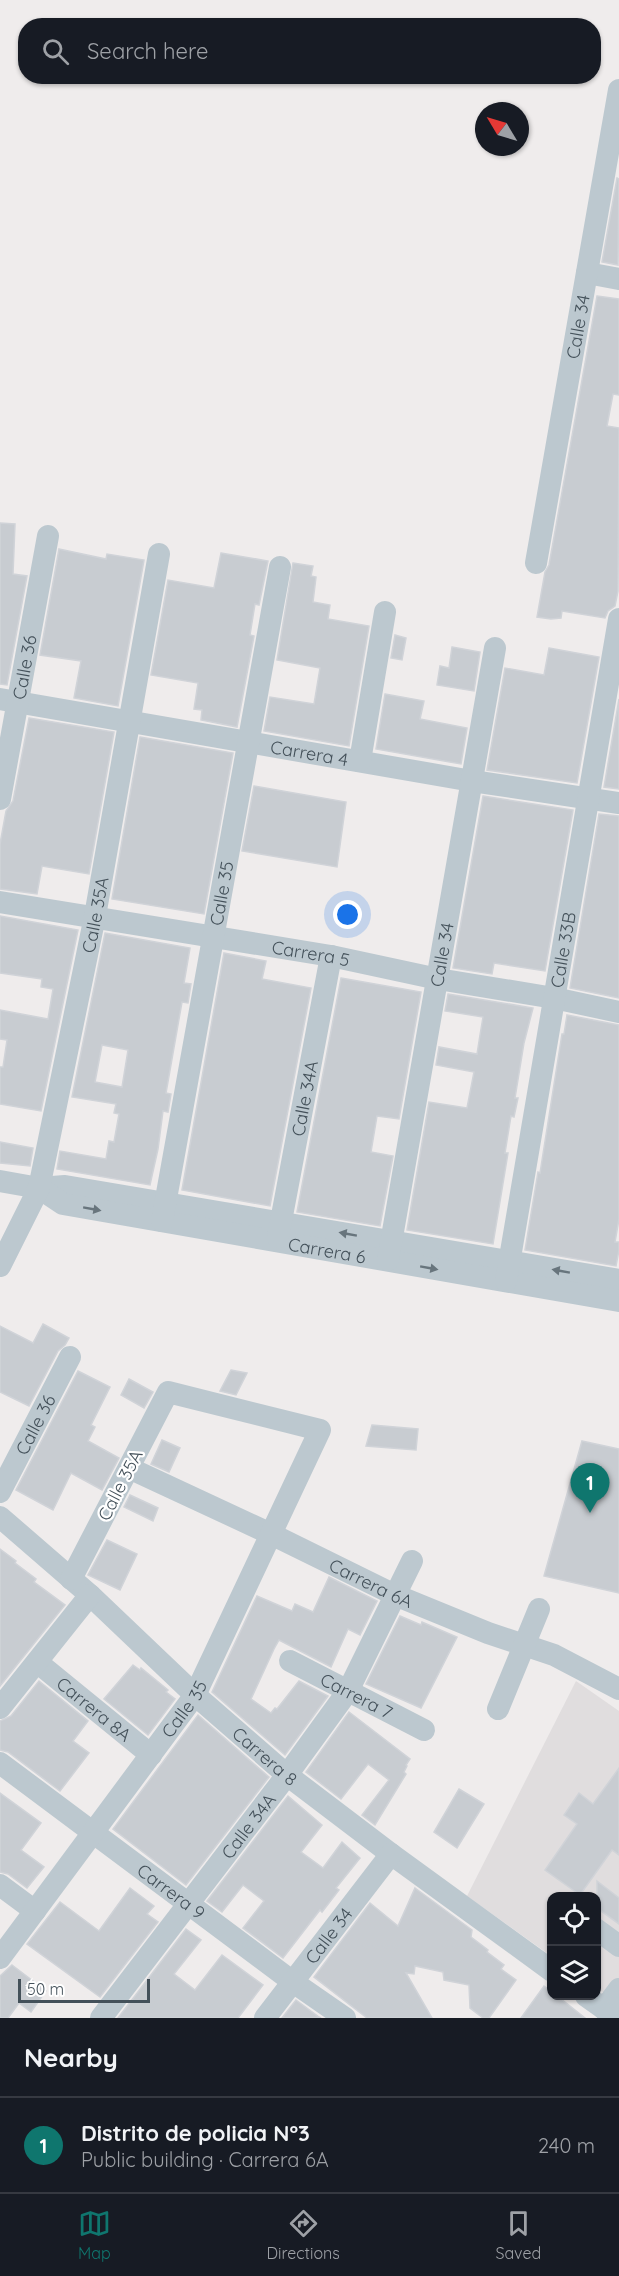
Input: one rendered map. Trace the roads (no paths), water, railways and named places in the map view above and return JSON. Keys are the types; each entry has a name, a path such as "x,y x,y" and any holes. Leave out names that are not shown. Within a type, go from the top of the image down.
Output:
{"street":[{"name":"Calle 34","path":"536,563 619,90"},
{"path":"587,273 619,279"},
{"name":"Calle 36","path":"0,799 9,700 48,536"},
{"name":"Calle 35A","path":"0,1266 39,1188 96,916 159,554"},
{"name":"Calle 35","path":"164,1212 280,567"},
{"path":"360,761 385,612"},
{"name":"Calle 33B","path":"508,1271 619,619"},
{"name":"Calle 34","path":"390,1251 495,648"},
{"name":"Carrera 4","path":"9,700 619,803"},
{"name":"Carrera 5","path":"0,902 214,935 619,1012"},
{"name":"Calle 34A","path":"279,1232 331,956"},
{"name":"Carrera 6","path":"0,1181 39,1188 65,1186 164,1212 508,1271 619,1280"},
{"name":"Carrera 6","path":"508,1271 619,1300"},
{"name":"Calle 36","path":"0,1492 70,1357"},
{"name":"Calle 35A","path":"71,1579 168,1392"},
{"name":"Calle 35","path":"0,1958 195,1695 320,1430 168,1392"},
{"name":"Carrera 6A","path":"129,1468 272,1534 395,1595 488,1633 554,1655 619,1689"},
{"name":"Carrera 8","path":"0,1517 90,1595 195,1695 287,1775 547,1967"},
{"name":"Calle 34A","path":"101,2018 287,1775 348,1691 412,1561"},
{"path":"0,1708 90,1595"},
{"path":"498,1709 539,1609"},
{"name":"Carrera 7","path":"290,1661 424,1730"},
{"name":"Carrera 8A","path":"37,1662 151,1755"},
{"name":"Carrera 9","path":"0,1763 293,1982 345,2018"},
{"name":"Calle 34","path":"266,2018 391,1854"},
{"path":"0,1885 35,1911"},
{"path":"601,1932 619,1946"},
{"path":"592,2000 610,2013 619,1989"}],"place":[{"name":"Distrito de policia N°3","path":"590,1513"}]}
